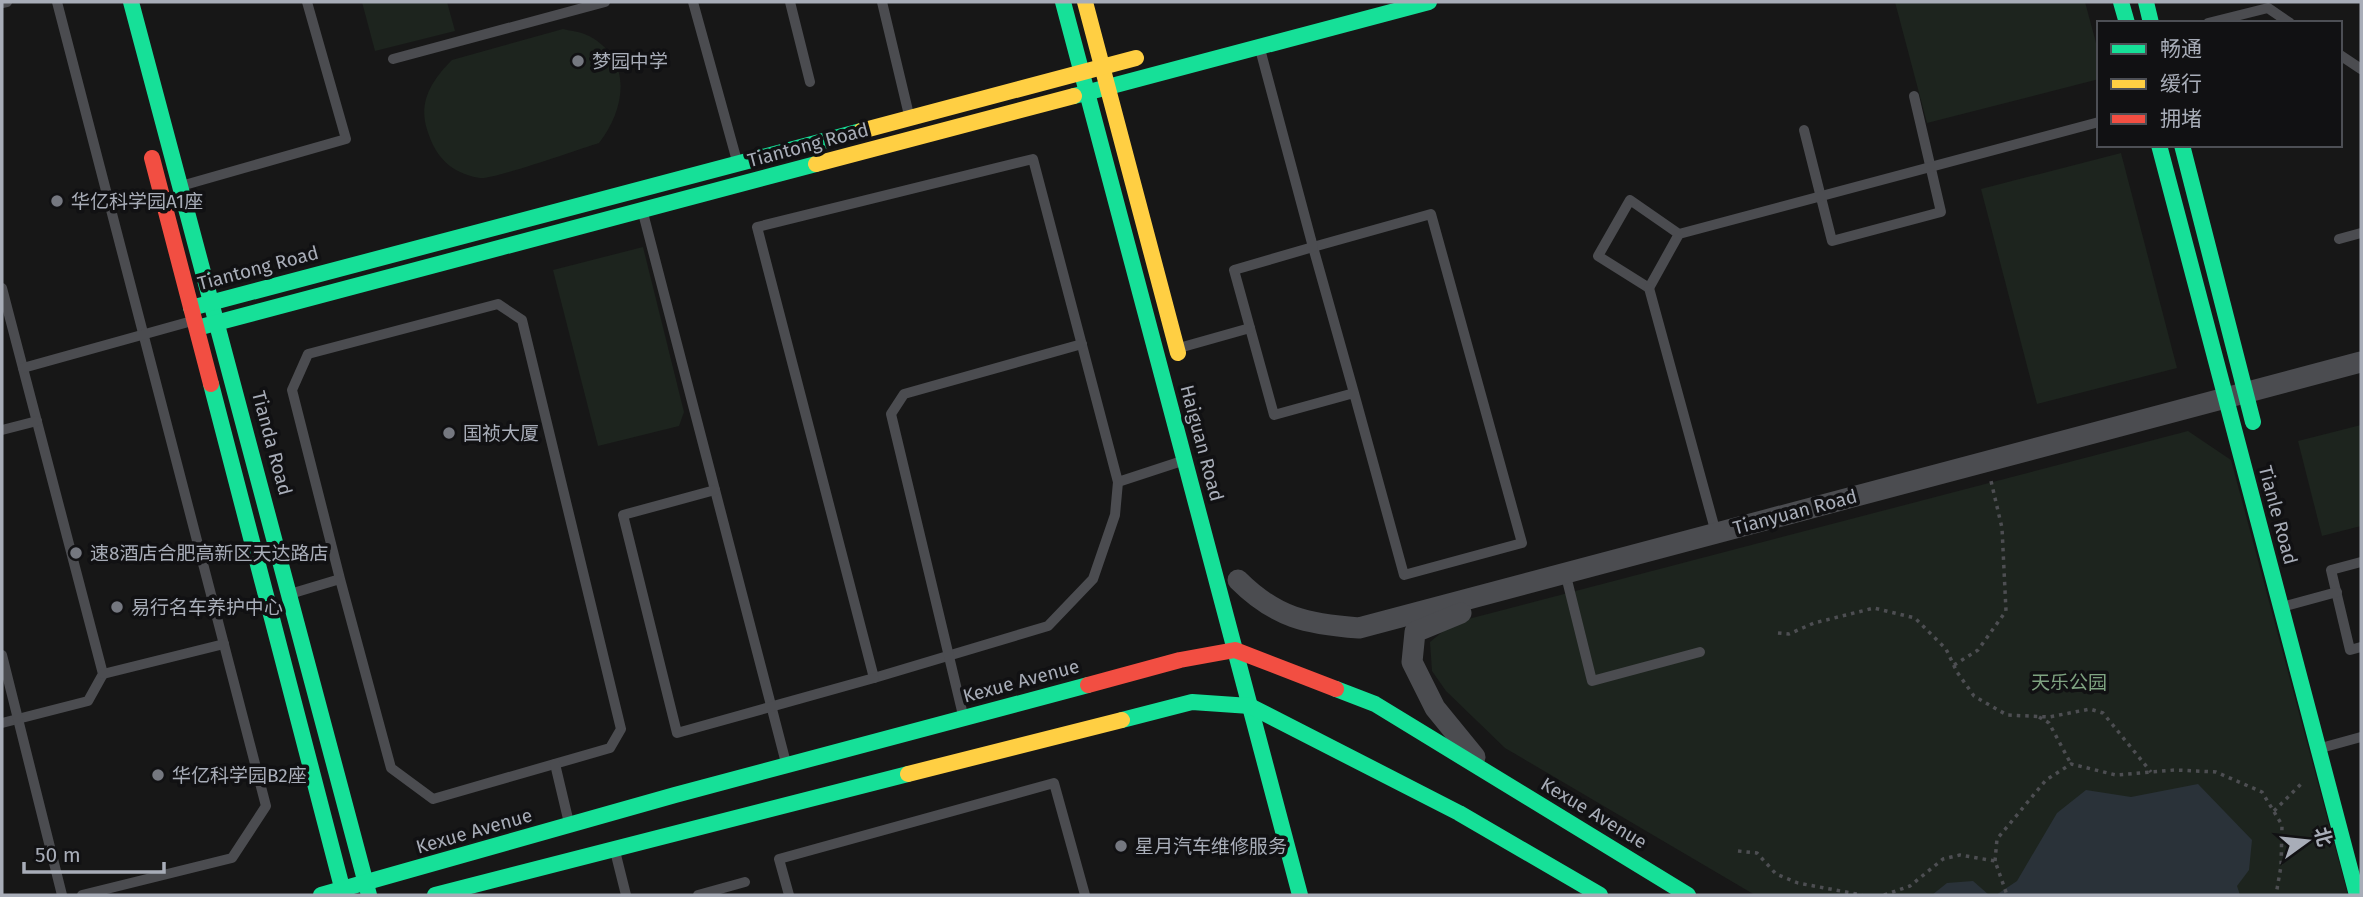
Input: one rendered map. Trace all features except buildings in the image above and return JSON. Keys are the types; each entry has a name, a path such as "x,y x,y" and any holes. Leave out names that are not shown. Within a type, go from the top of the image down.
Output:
{"street":[{"name":"Tianda Road","path":"131,2 368,890"},
{"name":"Haiguan Road","path":"1063,2 1300,895"},
{"name":"Haiguan Road","path":"1085,2 1184,374"},
{"name":"Tiantong Road","path":"194,319 218,322 1429,2"},
{"path":"2121,2 2126,21"},
{"path":"2146,2 2151,21"},
{"name":"Tiantong Road","path":"194,319 213,302 1154,54"},
{"path":"148,141 344,892"},
{"name":"Tianle Road","path":"2160,147 2238,403 2256,433"},
{"name":"Tianle Road","path":"2182,147 2281,607 2357,895"},
{"name":"Tianyuan Road","path":"1236,573 1259,601 1277,612 1316,624 1359,628 1990,475 2238,403 2361,362"},
{"name":"Tianyuan Road","path":"1490,775 1435,708 1412,662 1415,632 1444,618 1716,533 2238,403 2361,376"},
{"path":"1236,573 1245,607"},
{"path":"1252,633 1282,747"},
{"name":"Kexue Avenue","path":"321,895 368,890 569,825 1180,660 1235,650 1375,705 1688,895"},
{"path":"435,895 1192,702 1250,706 1459,813 1600,895"}],"lane":[{"path":"57,2 141,335 266,806 232,859 82,895"},
{"path":"161,192 346,139 307,2"},
{"path":"393,59 606,2"},
{"path":"693,2 737,163"},
{"path":"790,2 810,82"},
{"path":"882,2 909,118"},
{"path":"2216,21 2267,8 2287,21"},
{"path":"1260,47 1313,247 1354,393 1404,575 1522,543 1431,214 1313,247 1234,270 1274,415 1354,393"},
{"path":"2342,56 2361,69"},
{"path":"1804,130 1832,241 1941,212 1913,96"},
{"path":"1649,288 1679,234 2097,123"},
{"path":"715,489 623,515 677,733 772,708 874,678 1048,626 1093,579 1115,515 1118,482 1033,159 757,227 874,678"},
{"path":"636,190 787,765"},
{"path":"1679,234 1630,200 1598,256 1649,288 1716,533"},
{"path":"2339,239 2361,233"},
{"path":"2,288 6,323 23,368 103,674 88,701 2,723"},
{"path":"498,304 522,320 621,729 610,748 433,799 391,768 340,579 292,390 308,354 498,304"},
{"path":"23,368 194,319"},
{"path":"1177,349 1250,328"},
{"path":"964,718 891,414 904,394 1082,344"},
{"path":"2,430 37,421"},
{"path":"1118,482 1185,460"},
{"path":"2361,562 2332,570 2350,650 2361,647"},
{"path":"267,600 340,579"},
{"path":"1567,579 1592,681 1700,652"},
{"path":"2281,607 2337,592"},
{"path":"103,674 224,644"},
{"path":"2,655 62,895"},
{"path":"2318,749 2361,737"},
{"path":"555,764 569,825"},
{"path":"789,895 779,859 1054,783 1085,895"},
{"path":"614,849 626,895"},
{"path":"698,895 745,882"}],"path":[{"path":"1954,665 1978,650 2006,611 2002,528 1990,475"},
{"path":"1778,633 1789,634 1814,623 1874,608 1915,618 1946,649 1975,696 2007,715 2038,716 2090,709 2103,713 2151,772"},
{"path":"2038,716 2049,723 2071,764"},
{"path":"2007,895 2001,872 1994,861 1997,839 2046,780 2071,764 2116,775 2216,772 2262,792 2282,825 2281,866 2276,895"},
{"path":"2274,811 2297,784 2324,772"},
{"path":"1738,851 1757,853 1776,874 1798,883 1862,895"},
{"path":"1884,895 1910,886 1943,859 1960,855 1994,861"}],"green space":[{"path":"362,2 447,2 455,31 375,51"},
{"path":"1895,2 2085,2 2097,47 2097,80 1927,123"},
{"path":"563,29 586,35 603,46 613,58 619,72 621,86 615,116 599,143 488,177 469,176 451,167 433,146 424,116 426,98 439,74 452,60"},
{"path":"2121,153 2177,368 2037,404 1981,189"},
{"path":"643,247 684,412 679,426 598,446 553,270"},
{"path":"2361,425 2361,526 2322,536 2298,441"},
{"name":"天乐公园","path":"2188,431 2231,460 2348,895 1755,895 1505,748 1446,691 1432,671 1430,642 1453,623"}],"shaded area":[{"path":"2198,784 2252,840 2249,870 2237,886 2240,895 1996,895 2017,881 2057,813 2086,790 2131,797"},
{"path":"1973,881 1989,895 1932,895 1947,883"}],"traffic: fast":[{"path":"131,2 369,895"},
{"path":"1063,2 1300,895"},
{"path":"1074,96 1429,2"},
{"path":"2121,2 2126,21"},
{"path":"2146,2 2151,21"},
{"path":"191,308 861,131"},
{"path":"2160,147 2357,895"},
{"path":"2183,147 2253,422"},
{"path":"197,328 816,164"},
{"path":"211,384 344,895"},
{"path":"321,895 675,795 1088,685"},
{"path":"1336,689 1375,704 1688,895"},
{"path":"1122,720 1192,702 1250,706 1459,813 1600,895"},
{"path":"435,895 908,774"}],"traffic: slow":[{"path":"1085,2 1178,353"},
{"path":"861,131 1136,58"},
{"path":"816,164 1074,96"},
{"path":"908,774 1122,720"}],"traffic: jam":[{"path":"152,158 211,384"},
{"path":"1088,685 1180,660 1235,650 1336,689"}],"place":[{"name":"梦园中学","path":"578,61"},
{"name":"华亿科学园A1座","path":"57,201"},
{"name":"国祯大厦","path":"449,433"},
{"name":"速8酒店合肥高新区天达路店","path":"76,553"},
{"name":"易行名车养护中心","path":"117,607"},
{"name":"华亿科学园B2座","path":"158,775"},
{"name":"星月汽车维修服务","path":"1121,846"}]}
